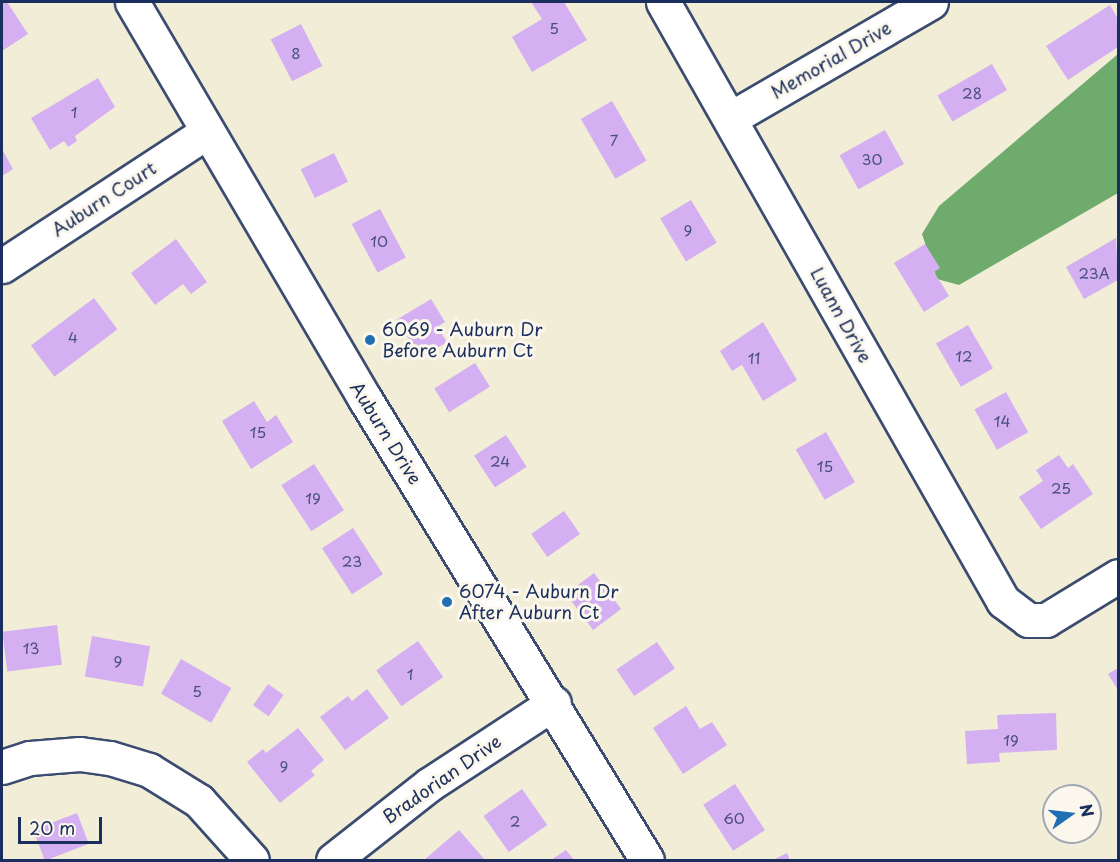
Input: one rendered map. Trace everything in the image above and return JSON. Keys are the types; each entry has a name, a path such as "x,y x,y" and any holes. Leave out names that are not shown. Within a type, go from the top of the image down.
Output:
{"street":[{"name":"Auburn Drive","path":"132,2 365,399 554,703 647,861"},
{"name":"Luann Drive","path":"663,2 731,118 1003,601 1028,620 1060,614 1119,576"},
{"name":"Memorial Drive","path":"731,118 932,2"},
{"name":"Auburn Court","path":"2,266 207,132"},
{"name":"Bradorian Drive","path":"333,861 430,784 554,703"},
{"path":"2,767 30,758 81,754 110,758 149,770 200,801 252,861"}],"green space":[{"path":"1118,54 1118,193 959,285 937,279 922,234 939,206"}],"building":[{"path":"2,2 7,2 28,34 2,51"},
{"path":"531,2 564,2 587,40 532,72 512,37 542,19"},
{"path":"1110,5 1118,19 1118,47 1068,80 1046,46"},
{"path":"301,24 322,66 292,81 271,39"},
{"path":"992,64 1007,90 952,121 937,96"},
{"path":"98,78 115,107 75,136 77,141 68,147 64,141 50,150 31,118"},
{"path":"612,101 646,161 615,179 581,119"},
{"path":"885,130 904,164 858,189 840,155"},
{"path":"2,149 13,169 2,176"},
{"path":"334,153 348,182 315,198 301,169"},
{"path":"691,200 717,243 686,261 660,219"},
{"path":"380,209 406,258 378,273 352,224"},
{"path":"1116,238 1118,280 1084,299 1066,267"},
{"path":"176,239 207,282 191,294 183,284 155,305 131,273"},
{"path":"925,244 940,268 934,272 949,296 924,312 894,263"},
{"path":"94,298 117,329 54,377 31,346"},
{"path":"431,299 445,322 437,327 447,342 422,358 396,320"},
{"path":"763,322 797,380 763,401 742,365 732,371 720,351"},
{"path":"968,325 993,368 961,387 936,344"},
{"path":"475,363 490,387 449,412 434,388"},
{"path":"1006,392 1028,432 997,450 975,409"},
{"path":"254,401 267,422 276,415 293,442 251,469 222,421"},
{"path":"826,432 855,482 825,500 796,450"},
{"path":"506,435 527,467 495,488 474,456"},
{"path":"1059,455 1068,468 1073,464 1093,494 1041,529 1019,497 1043,481 1036,470"},
{"path":"314,464 344,510 311,531 281,485"},
{"path":"564,511 580,534 547,557 531,534"},
{"path":"353,528 383,574 352,594 322,548"},
{"path":"594,573 621,609 593,630 566,594"},
{"path":"57,625 62,665 7,671 2,632"},
{"path":"92,636 150,646 143,687 85,676"},
{"path":"418,641 443,677 401,706 376,670"},
{"path":"657,642 675,669 634,696 616,669"},
{"path":"181,659 231,688 211,723 161,694"},
{"path":"1118,668 1118,690 1108,674"},
{"path":"268,684 284,695 269,716 253,705"},
{"path":"367,689 389,718 345,750 320,717 348,696 352,701"},
{"path":"686,706 700,729 712,722 727,745 683,774 653,728"},
{"path":"1056,713 1057,750 999,753 1000,762 967,764 965,731 998,729 997,715"},
{"path":"298,728 324,760 311,771 315,775 280,803 247,762 263,749 266,753"},
{"path":"735,784 765,830 733,851 703,805"},
{"path":"522,789 547,825 509,852 483,816"},
{"path":"77,813 89,844 45,860 33,830"},
{"path":"459,830 485,860 424,860"},
{"path":"566,850 574,860 551,860"},
{"path":"787,853 790,860 773,860"}],"place":[{"name":"6069 - Auburn Dr Before Auburn Ct","path":"370,340"},
{"name":"6074 - Auburn Dr After Auburn Ct","path":"447,602"}]}
